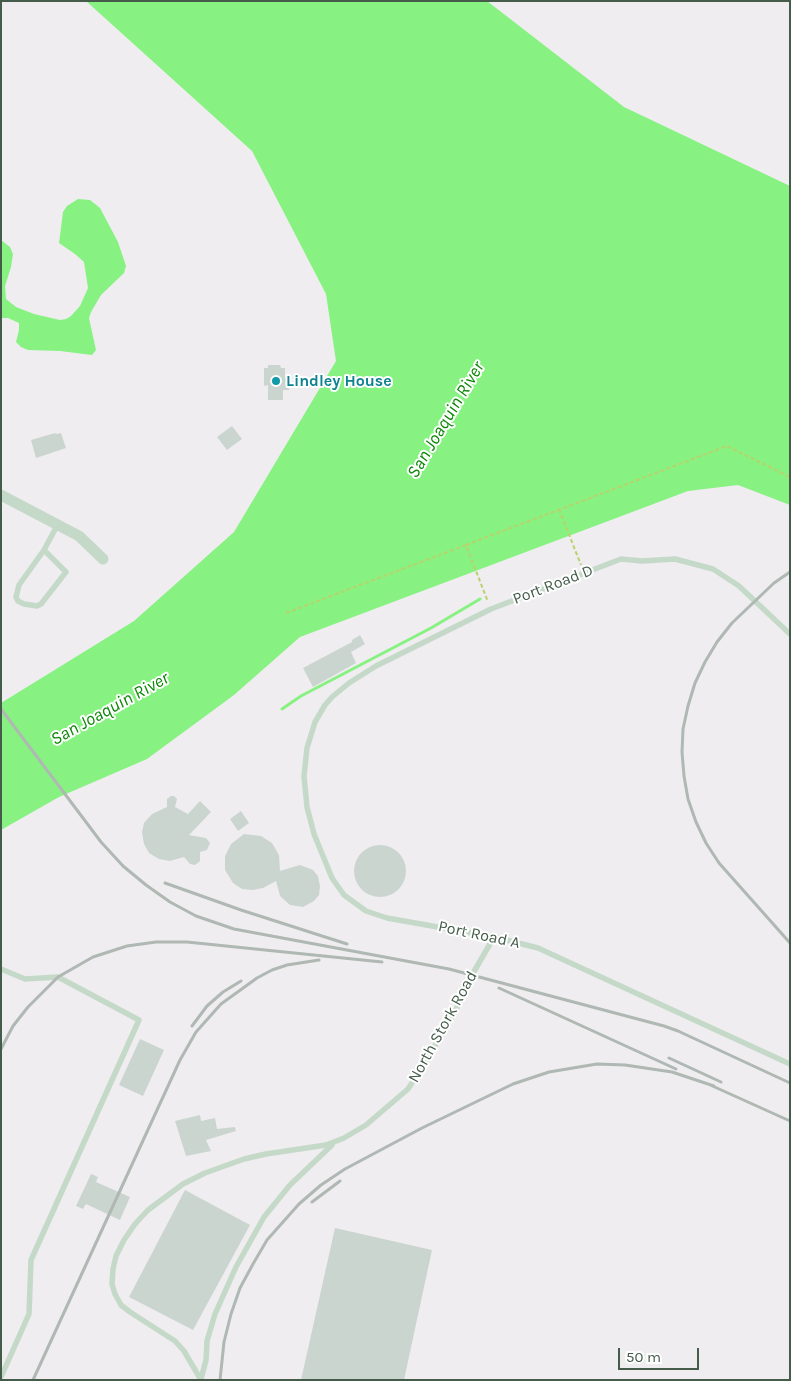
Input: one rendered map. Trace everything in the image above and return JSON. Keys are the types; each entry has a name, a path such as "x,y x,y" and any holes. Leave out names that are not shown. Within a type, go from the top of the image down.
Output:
{"street":[{"path":"1,495 79,536 103,559"}],"lane":[{"path":"44,550 66,572 41,604 37,606 24,604 18,601 16,597 19,585 44,550 58,524"},
{"name":"Port Road D","path":"321,711 340,689 376,666 491,609 622,559 642,561 675,559 713,569 732,580 790,634"},
{"name":"Port Road A","path":"321,711 315,722 307,748 305,787 314,834 323,859 344,895 376,915 494,936 538,948 790,1064"},
{"name":"North Stork Road","path":"201,1380 184,1351 174,1341 130,1312 122,1305 115,1294 112,1284 113,1269 124,1240 135,1224 154,1205 183,1184 244,1159 266,1154 320,1147 344,1138 366,1125 408,1089 421,1070 456,1010 472,975 494,936"},
{"path":"1,969 25,980 58,977 86,990 139,1020 31,1260 29,1314 1,1377"},
{"path":"201,1380 206,1360 207,1341 215,1314 236,1267 264,1217 290,1185 335,1142"}],"path":[{"path":"286,613 727,446 790,477"},
{"path":"559,509 584,574"},
{"path":"466,545 491,609"}],"water":[{"name":"San Joaquin River","path":"86,1 487,1 624,107 790,186 790,505 738,485 688,491 300,637 234,695 147,759 59,797 1,830 1,703 134,621 234,532 336,361 326,294 252,151"},
{"path":"78,199 90,200 100,208 118,242 126,266 124,273 101,295 91,312 89,318 96,350 92,355 28,350 16,342 19,323 8,318 1,318 1,240 10,247 13,254 5,286 6,299 16,307 34,314 60,320 66,319 80,306 88,288 84,262 59,243 63,212 67,206"}],"building":[{"name":"Lindley House","path":"268,365 280,365 281,368 285,368 285,377 289,377 289,390 283,390 283,400 268,400 268,385 264,386 264,368 268,368"},
{"path":"232,426 242,439 227,450 217,437"},
{"path":"61,433 66,448 36,458 31,440"},
{"path":"360,635 365,644 351,652 356,663 313,687 303,668 352,642 352,640"},
{"path":"171,796 177,799 175,807 188,814 200,801 211,812 189,835 206,838 210,843 207,850 200,852 200,861 195,865 190,864 184,857 170,861 159,859 149,853 144,844 142,832 144,823 152,814 167,807 167,799"},
{"path":"241,811 249,823 238,831 230,819"},
{"path":"244,834 261,836 272,843 279,855 280,871 300,865 313,870 318,876 320,886 319,895 314,901 303,907 290,905 280,896 276,881 263,888 253,890 242,889 233,883 225,870 225,856 231,844"},
{"path":"375,845 385,845 399,852 406,866 406,876 399,890 385,897 375,897 365,893 358,886 354,876 354,866 358,856 365,849"},
{"path":"140,1039 164,1050 143,1096 119,1085"},
{"path":"200,1115 201,1121 215,1118 217,1129 235,1127 236,1131 206,1140 211,1151 186,1156 175,1121"},
{"path":"91,1174 98,1177 96,1182 130,1197 120,1220 86,1204 83,1209 76,1206"},
{"path":"185,1190 250,1225 193,1330 129,1297"},
{"path":"335,1228 432,1250 404,1380 301,1380"}],"waterway":[{"path":"282,709 301,696 431,628 480,599"}],"railway":[{"path":"790,572 774,583 732,623 717,642 695,683 683,729 682,752 688,799 706,843 719,863 790,943"},
{"path":"1,709 101,842 123,866 170,902 196,916 234,929 449,969 664,1026 790,1083"},
{"path":"165,883 347,944"},
{"path":"1,1049 13,1026 28,1007 58,977 93,957 127,946 156,942 187,942 382,962"},
{"path":"33,1380 180,1060 196,1032 221,1004 257,978 287,965 319,960"},
{"path":"192,1026 207,1006 223,992 241,981"},
{"path":"499,988 676,1069"},
{"path":"669,1058 721,1082"},
{"path":"220,1380 224,1342 231,1314 240,1288 267,1240 299,1204 321,1185 345,1169 422,1128 513,1084 549,1072 597,1064 625,1065 672,1072 714,1086"},
{"path":"708,1084 790,1121"},
{"path":"312,1202 340,1181"}],"place":[{"name":"Lindley House","path":"276,381"}]}
